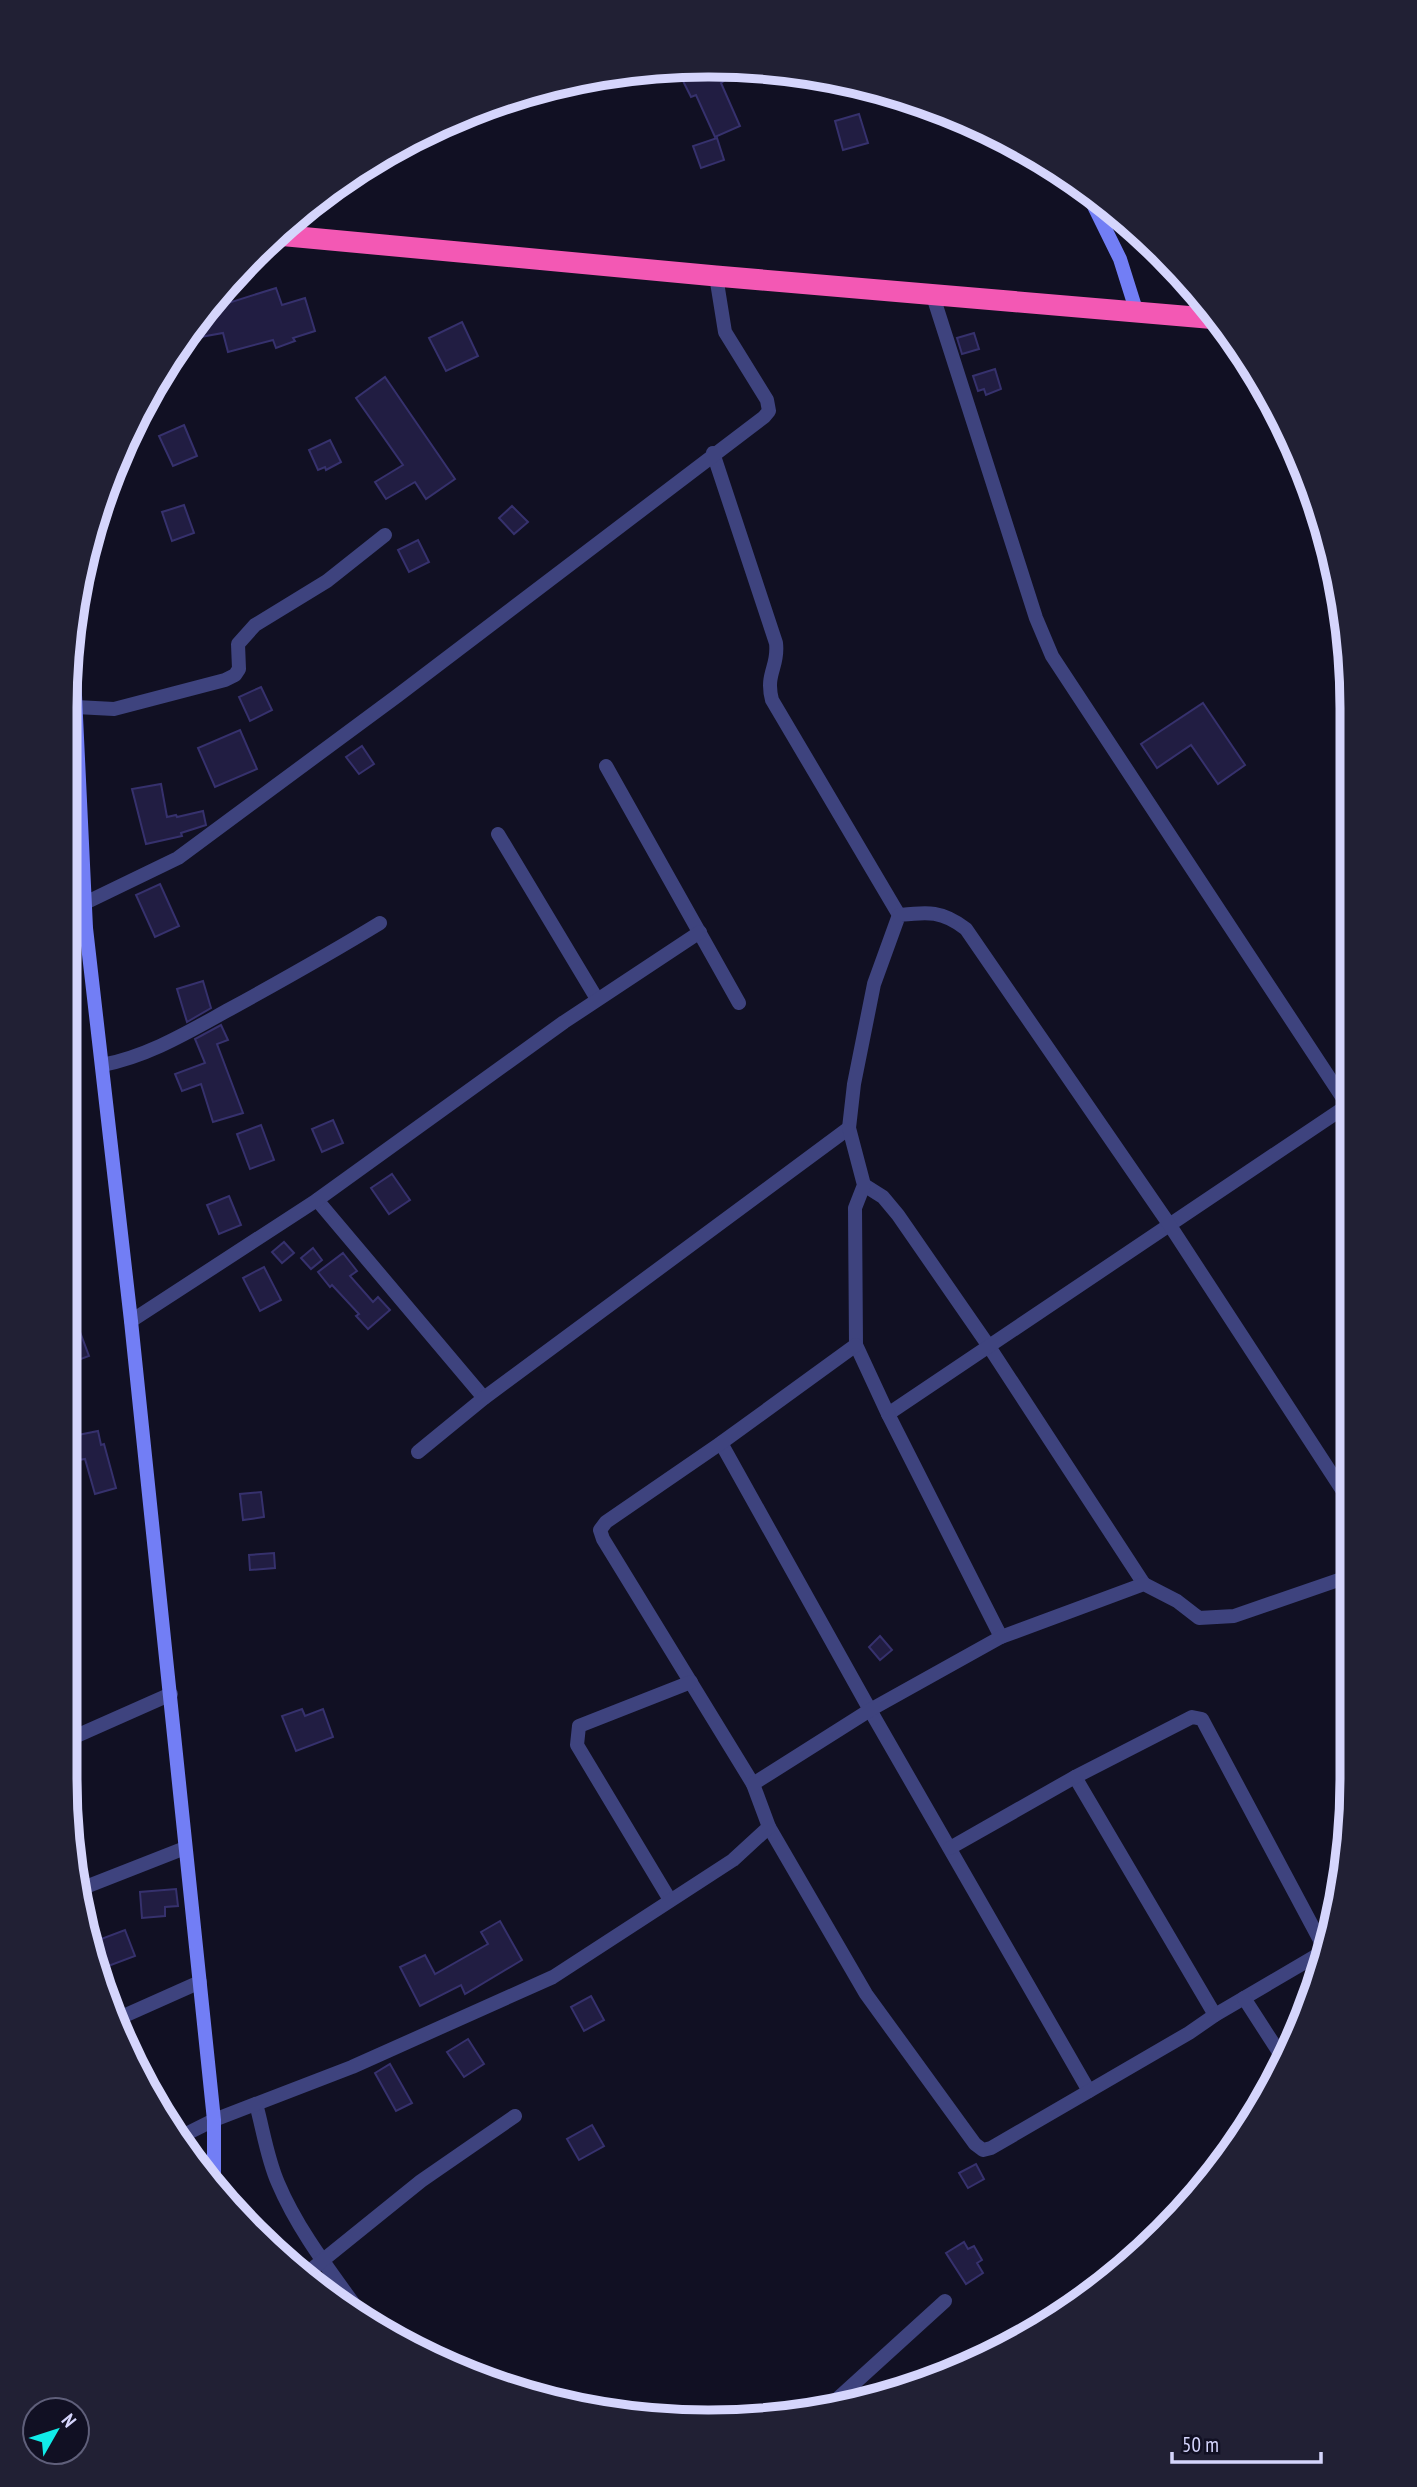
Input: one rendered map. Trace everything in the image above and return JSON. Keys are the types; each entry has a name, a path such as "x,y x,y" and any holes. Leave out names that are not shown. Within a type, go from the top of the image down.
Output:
{"highway":[{"path":"290,236 1206,319"}],"street":[{"path":"1096,209 1120,258 1137,313"},
{"path":"85,903 178,858 764,416 769,411 767,400 725,332 716,276"},
{"path":"932,293 1036,618 1052,656 1340,1094"},
{"path":"713,453 776,643 778,656 769,678 772,700 899,915"},
{"path":"77,707 114,709 225,680 235,675 239,669 238,644 249,631 327,581 385,535"},
{"path":"77,746 86,928 171,1694 214,2120 214,2171"},
{"path":"606,766 740,1003"},
{"path":"498,834 597,999"},
{"path":"899,915 932,912 953,919 966,929 1169,1224 1340,1487"},
{"path":"899,915 874,984 854,1084 849,1128 864,1185 855,1208 856,1345 1001,1637"},
{"path":"102,1065 138,1056 170,1042 380,923"},
{"path":"77,932 86,928"},
{"path":"131,1321 317,1200 597,999 700,932"},
{"path":"888,1414 1340,1111"},
{"path":"418,1452 484,1398 849,1128"},
{"path":"864,1185 883,1197 898,1214 988,1345 1144,1584 1177,1601 1199,1618 1234,1616 1340,1579"},
{"path":"317,1200 484,1398"},
{"path":"856,1345 606,1522 600,1530 753,1784 769,1827 866,1994 975,2144 983,2150 991,2148 1313,1957"},
{"path":"721,1443 870,1710 1089,2091"},
{"path":"753,1784 870,1710 1001,1637 1144,1584"},
{"path":"670,1900 577,1745 579,1726 691,1682"},
{"path":"77,1736 171,1694"},
{"path":"950,1847 1075,1777 1192,1717 1202,1719 1319,1938"},
{"path":"1075,1777 1215,2015"},
{"path":"186,2134 214,2120 352,2067 553,1977 733,1860 769,1827"},
{"path":"86,1887 185,1848"},
{"path":"124,2016 200,1982"},
{"path":"1244,1998 1278,2051"},
{"path":"256,2104 277,2181 296,2218 350,2298"},
{"path":"312,2270 421,2181 515,2116"},
{"path":"841,2396 944,2301"}],"building":[{"path":"722,77 724,81 721,83 740,126 715,137 696,95 691,97 681,78"},
{"path":"859,114 868,143 843,150 835,121"},
{"path":"717,138 724,160 701,168 693,146"},
{"path":"276,288 282,305 305,298 315,331 293,338 295,341 276,348 273,340 228,352 223,333 197,338 223,305"},
{"path":"462,322 478,356 446,371 429,338"},
{"path":"974,333 979,349 962,354 957,338"},
{"path":"995,369 1001,389 986,395 984,389 978,391 973,376"},
{"path":"385,377 455,479 426,499 415,482 386,499 375,482 403,465 356,398"},
{"path":"184,425 197,456 173,466 159,436"},
{"path":"330,440 341,462 326,470 325,467 318,470 309,450"},
{"path":"184,505 194,533 172,541 162,512"},
{"path":"512,506 528,522 514,534 499,518"},
{"path":"418,540 429,562 409,572 398,550"},
{"path":"261,687 272,710 250,721 239,697"},
{"path":"1203,703 1245,765 1218,784 1191,745 1157,768 1141,744"},
{"path":"240,730 257,769 215,787 198,748"},
{"path":"362,746 374,764 359,774 346,757"},
{"path":"161,784 167,817 203,811 206,825 181,833 182,836 146,844 132,789"},
{"path":"160,884 179,926 155,937 136,895"},
{"path":"203,981 211,1008 187,1022 177,989"},
{"path":"221,1025 228,1040 217,1044 243,1113 213,1122 201,1084 182,1091 175,1074 205,1063 195,1039"},
{"path":"333,1120 343,1143 322,1152 312,1129"},
{"path":"261,1125 274,1160 250,1169 237,1134"},
{"path":"392,1174 410,1200 389,1214 371,1188"},
{"path":"229,1196 241,1225 219,1234 207,1205"},
{"path":"284,1242 294,1253 282,1263 272,1252"},
{"path":"313,1248 322,1260 311,1269 301,1258"},
{"path":"343,1253 357,1271 350,1276 373,1302 378,1297 390,1310 368,1329 356,1316 359,1314 318,1272"},
{"path":"264,1267 281,1300 260,1311 243,1278"},
{"path":"77,1324 89,1356 77,1360"},
{"path":"98,1431 116,1488 95,1494 85,1459 77,1460 77,1435"},
{"path":"261,1492 264,1517 243,1520 240,1494"},
{"path":"274,1553 275,1568 250,1570 249,1555"},
{"path":"880,1636 892,1650 880,1660 869,1647"},
{"path":"302,1709 305,1716 323,1709 333,1737 296,1751 282,1716"},
{"path":"176,1889 178,1906 165,1907 165,1916 142,1918 140,1892"},
{"path":"500,1921 522,1960 465,1994 461,1985 420,2006 400,1967 425,1955 435,1974 488,1944 481,1932"},
{"path":"125,1930 135,1956 107,1967 98,1940"},
{"path":"591,1996 604,2020 584,2031 571,2007"},
{"path":"468,2039 484,2064 464,2077 447,2052"},
{"path":"390,2064 412,2103 396,2111 375,2073"},
{"path":"592,2125 604,2146 579,2160 567,2139"},
{"path":"976,2164 984,2179 968,2188 959,2173"},
{"path":"964,2242 968,2249 974,2246 982,2260 977,2263 983,2273 966,2284 946,2253"}]}
